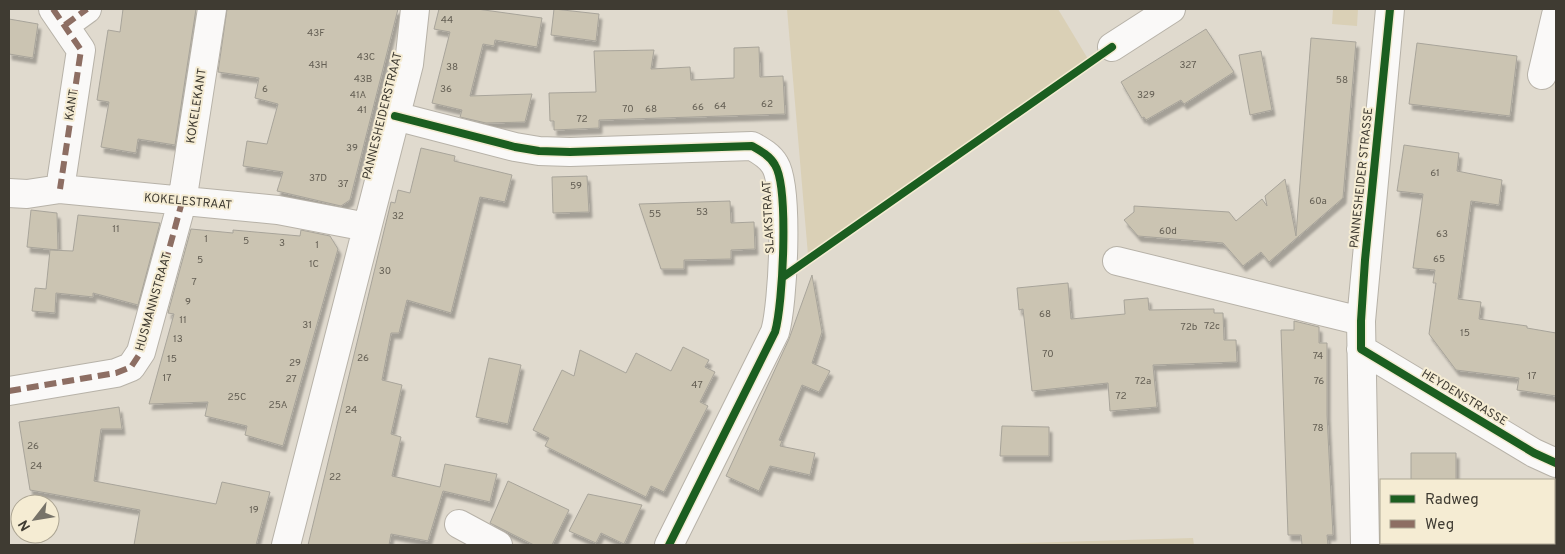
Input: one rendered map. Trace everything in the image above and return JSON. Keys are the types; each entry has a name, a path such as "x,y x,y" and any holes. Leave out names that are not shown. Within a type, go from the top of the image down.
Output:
{"street":[{"name":"KANT","path":"60,189 81,50 59,17 88,9"},
{"name":"KOKELEKANT","path":"182,202 212,9"},
{"name":"PANNESHEIDERSTRAAT","path":"286,545 409,64 414,9"},
{"path":"1112,48 1171,9"},
{"name":"PANNESHEIDER STRASSE","path":"1365,545 1361,321 1390,9"},
{"path":"1542,75 1556,15"},
{"name":"SLAKSTRAAT","path":"395,116 515,148 539,151 570,152 752,146 766,154 776,166 780,183 783,278 779,317 774,332 669,545"},
{"name":"KOKELESTRAAT","path":"9,193 27,194 60,189 278,210 367,227"},
{"name":"HUSMANNSTRAAT","path":"9,391 116,373 131,367 141,352 182,202"},
{"path":"1117,261 1361,321"},
{"name":"HEYDENSTRASSE","path":"1362,349 1534,453 1556,464"},
{"path":"460,524 498,545"}],"shaded area":[{"path":"787,9 1058,9 1088,59 808,255"},
{"path":"1333,9 1358,9 1357,26 1332,24"},
{"path":"1193,538 1194,545 959,545"}],"building":[{"path":"123,9 196,9 175,145 138,139 136,153 101,147 109,102 97,100 108,30 120,32"},
{"path":"227,9 398,9 350,200 341,206 277,191 283,172 243,166 247,141 267,144 278,104 255,98 259,78 218,72"},
{"path":"439,9 477,9 542,18 537,47 495,40 494,46 483,44 470,96 532,94 525,122 486,123 460,117 462,110 432,103 450,32 434,29"},
{"path":"554,9 599,14 596,41 551,35"},
{"path":"9,19 38,24 33,58 9,54"},
{"path":"1206,29 1234,72 1184,104 1181,100 1146,120 1144,117 1142,118 1121,82"},
{"path":"1311,38 1356,42 1343,198 1269,262 1261,252 1243,266 1223,243 1138,236 1124,220 1134,212 1134,206 1229,212 1236,221 1262,199 1267,206 1265,196 1285,179 1296,236"},
{"path":"1417,43 1517,56 1510,116 1409,104"},
{"path":"759,47 760,77 783,76 785,114 599,120 599,128 554,130 554,121 550,121 549,93 596,92 594,51 654,50 651,69 690,67 691,80 734,78 734,48"},
{"path":"1261,51 1272,110 1250,115 1239,55"},
{"path":"1404,145 1459,153 1457,171 1502,180 1499,205 1471,201 1458,299 1481,302 1479,319 1527,326 1527,328 1556,333 1556,396 1517,390 1519,378 1456,370 1429,334 1436,283 1433,283 1435,270 1413,268 1423,194 1397,191"},
{"path":"421,148 455,156 454,161 512,175 505,202 480,197 451,313 407,300 399,333 391,333 382,380 402,385 391,434 401,437 392,476 440,487 445,464 497,474 490,502 443,491 428,541 391,534 389,545 308,545 391,202 395,203 398,190 410,193"},
{"path":"587,176 589,212 553,213 552,177"},
{"path":"730,201 731,223 754,222 755,249 731,250 731,259 684,260 684,269 661,269 639,204"},
{"path":"31,210 57,213 58,250 27,247"},
{"path":"78,215 160,223 138,305 93,293 93,297 56,293 55,313 32,311 35,288 46,289 50,250 73,251"},
{"path":"191,229 233,233 233,230 300,236 301,230 330,236 338,249 283,446 245,435 247,426 205,416 208,402 149,404 174,314 168,313"},
{"path":"812,275 822,332 812,363 830,371 819,392 802,385 779,440 782,441 780,446 815,453 810,475 770,466 759,491 726,476 789,339"},
{"path":"1068,283 1071,319 1125,314 1124,300 1148,298 1149,310 1214,309 1214,313 1223,313 1224,340 1236,340 1237,362 1153,365 1157,407 1110,411 1108,383 1032,391 1023,309 1019,310 1017,288"},
{"path":"1294,321 1319,327 1319,343 1327,343 1327,415 1333,535 1327,535 1328,545 1302,545 1301,535 1288,535 1281,330 1294,330"},
{"path":"683,347 709,360 705,367 715,372 700,402 708,406 664,492 651,486 646,497 545,446 549,438 533,430 562,370 574,376 580,350 626,373 636,353 671,371"},
{"path":"489,358 521,365 508,424 476,417"},
{"path":"119,407 122,429 101,429 94,481 216,504 222,482 270,492 256,545 134,545 140,510 30,490 19,422"},
{"path":"1002,426 1049,427 1049,456 1000,456"},
{"path":"1411,453 1456,453 1456,479 1411,479"},
{"path":"508,481 569,510 552,545 534,545 490,523"},
{"path":"588,494 642,505 624,544 601,533 596,543 569,531"}],"marked path":[{"path":"53,9 81,50 60,189"},
{"path":"65,25 87,9"},
{"path":"9,391 116,373 131,367 141,352 182,202"}],"cycle path":[{"path":"1390,9 1365,260 1361,349 1534,453 1556,463"},
{"path":"783,277 1112,47"},
{"path":"395,116 515,147 539,151 570,152 752,146 768,156 775,165 782,197 783,221 782,273 775,332 669,545"}]}
